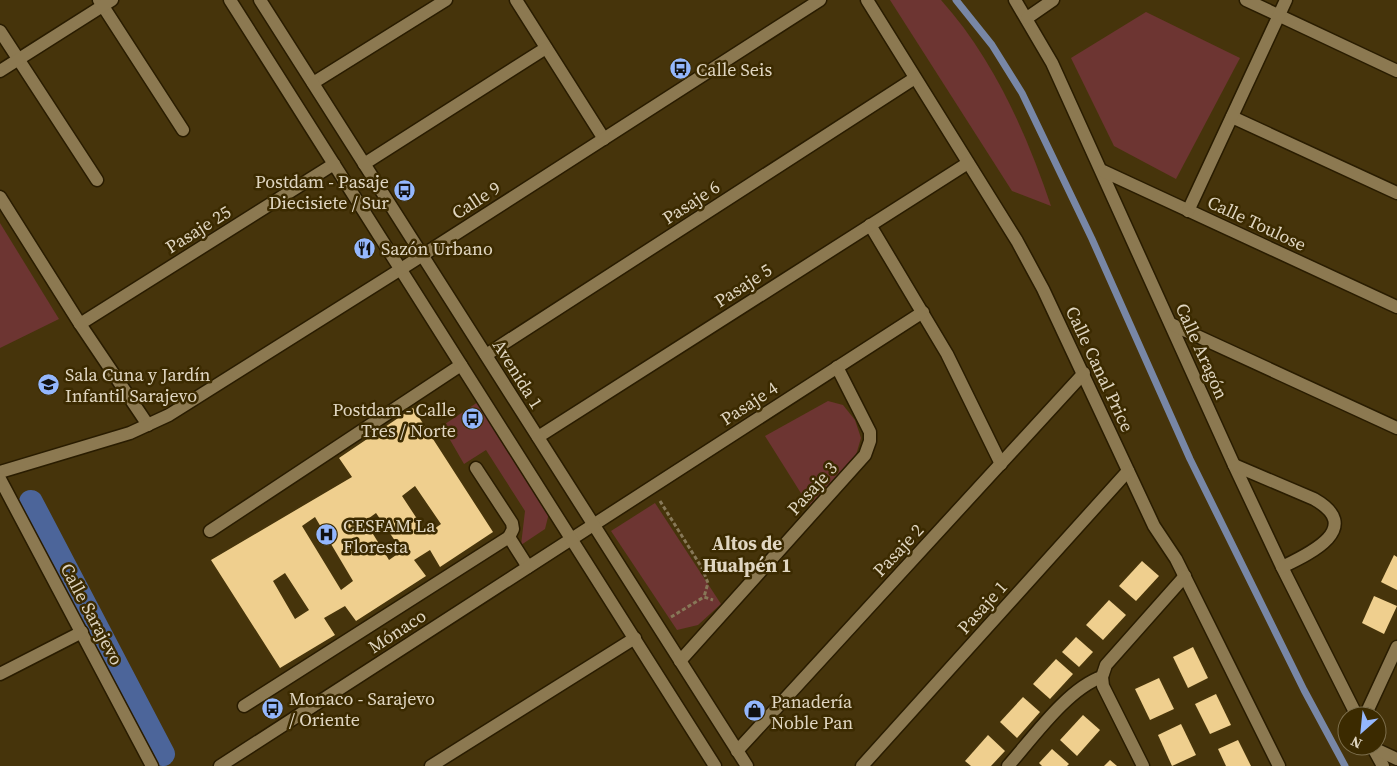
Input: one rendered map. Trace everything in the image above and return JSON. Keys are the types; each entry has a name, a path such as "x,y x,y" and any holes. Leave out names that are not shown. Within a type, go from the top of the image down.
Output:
{"street":[{"path":"230,0 715,766"},
{"path":"313,83 446,0"},
{"path":"516,0 604,139"},
{"name":"Calle 9","path":"0,472 121,436 188,404 820,0"},
{"name":"Calle Canal Price","path":"867,0 1022,249 1084,374 1154,526 1185,576 1279,766"},
{"name":"Calle Aragón","path":"1015,0 1052,63 1103,171 1234,465 1282,567 1352,706"},
{"path":"1027,18 1053,0"},
{"path":"1246,0 1397,71"},
{"path":"1188,211 1286,0"},
{"name":"Avenida 1","path":"263,1 364,164 747,766"},
{"path":"0,71 104,2 183,130"},
{"path":"0,31 97,180"},
{"path":"364,164 546,48"},
{"name":"Pasaje 6","path":"486,355 915,78"},
{"path":"1232,117 1397,193"},
{"name":"Pasaje 5","path":"538,437 968,162"},
{"name":"Pasaje 25","path":"80,324 334,164"},
{"name":"Calle Toulose","path":"1103,171 1397,307"},
{"path":"0,197 80,324 148,424"},
{"path":"870,225 948,354 1001,464"},
{"name":"Pasaje 4","path":"593,524 923,312"},
{"path":"1172,324 1397,428"},
{"path":"210,531 461,365"},
{"name":"Pasaje 3","path":"680,661 865,455 870,432 868,423 838,367"},
{"name":"Pasaje 2","path":"737,751 1084,374"},
{"path":"1234,465 1322,504 1333,517 1334,529 1320,548 1282,567"},
{"path":"244,706 509,536 513,529 512,523 476,468"},
{"name":"Pasaje 1","path":"862,766 1128,471"},
{"name":"Calle Sarajevo","path":"0,479 152,766"},
{"name":"Mónaco","path":"220,766 593,524"},
{"path":"509,536 528,567"},
{"path":"1143,766 1103,686 1102,676 1106,665 1185,576"},
{"path":"0,674 82,632"},
{"path":"430,766 635,638"},
{"path":"1370,706 1397,647"},
{"path":"1008,766 1075,692 1090,681 1102,676"}],"path":[{"path":"651,487 702,568 708,584 704,597 657,624"},
{"path":"704,597 730,606"}],"shaded area":[{"path":"890,0 941,0 960,22 977,46 1006,97 1031,151 1051,206 1012,191"},
{"path":"1146,12 1240,58 1176,179 1114,146 1071,58"},
{"path":"0,223 59,319 0,348"},
{"path":"828,401 843,405 855,420 861,438 856,455 809,506 765,436"},
{"path":"478,402 549,513 545,529 521,545 525,511 486,450 464,464 442,426"},
{"path":"655,503 721,604 698,625 677,630 611,531"}],"building":[{"path":"413,408 493,532 440,567 430,550 414,560 426,576 356,621 345,606 324,618 335,635 280,668 211,560 352,477 339,458","holes":["415,486 441,524 427,534 402,496","376,513 402,551 389,560 365,521","315,517 353,581 341,590 302,526","285,573 309,610 295,619 273,581"]},
{"path":"1394,555 1397,557 1397,590 1381,582"},
{"path":"1142,561 1159,576 1136,601 1119,586"},
{"path":"1374,596 1397,606 1384,634 1362,623"},
{"path":"1109,600 1126,615 1103,640 1086,625"},
{"path":"1076,637 1093,652 1079,667 1062,652"},
{"path":"1193,647 1208,678 1188,688 1173,657"},
{"path":"1056,659 1073,674 1050,699 1033,684"},
{"path":"1159,678 1174,709 1150,720 1135,689"},
{"path":"1216,694 1231,725 1210,734 1195,704"},
{"path":"1023,697 1040,712 1017,738 1000,722"},
{"path":"1083,715 1100,730 1077,756 1060,740"},
{"path":"1181,724 1196,755 1172,766 1158,735"},
{"path":"988,735 1005,751 991,766 971,766 965,761"},
{"path":"1238,740 1251,766 1226,766 1218,749"},
{"path":"1052,749 1069,764 1067,766 1042,766 1039,763"},
{"path":"1110,760 1117,766 1104,766"}],"waterway":[{"path":"956,0 992,45 1022,93 1092,239 1190,459 1304,690 1345,766"},
{"path":"31,502 163,754"}],"place":[{"name":"Calle Seis","path":"680,69"},
{"name":"Postdam - Pasaje Diecisiete / Sur","path":"405,191"},
{"name":"Sazón Urbano","path":"365,248"},
{"name":"Sala Cuna y Jardín Infantil Sarajevo","path":"49,384"},
{"name":"Postdam - Calle Tres / Norte","path":"472,419"},
{"name":"CESFAM La Floresta","path":"327,535"},
{"name":"Monaco - Sarajevo / Oriente","path":"273,708"},
{"name":"Panadería Noble Pan","path":"755,711"}],"district":[{"name":"Altos de Hualpén 1","path":"747,554"}]}
